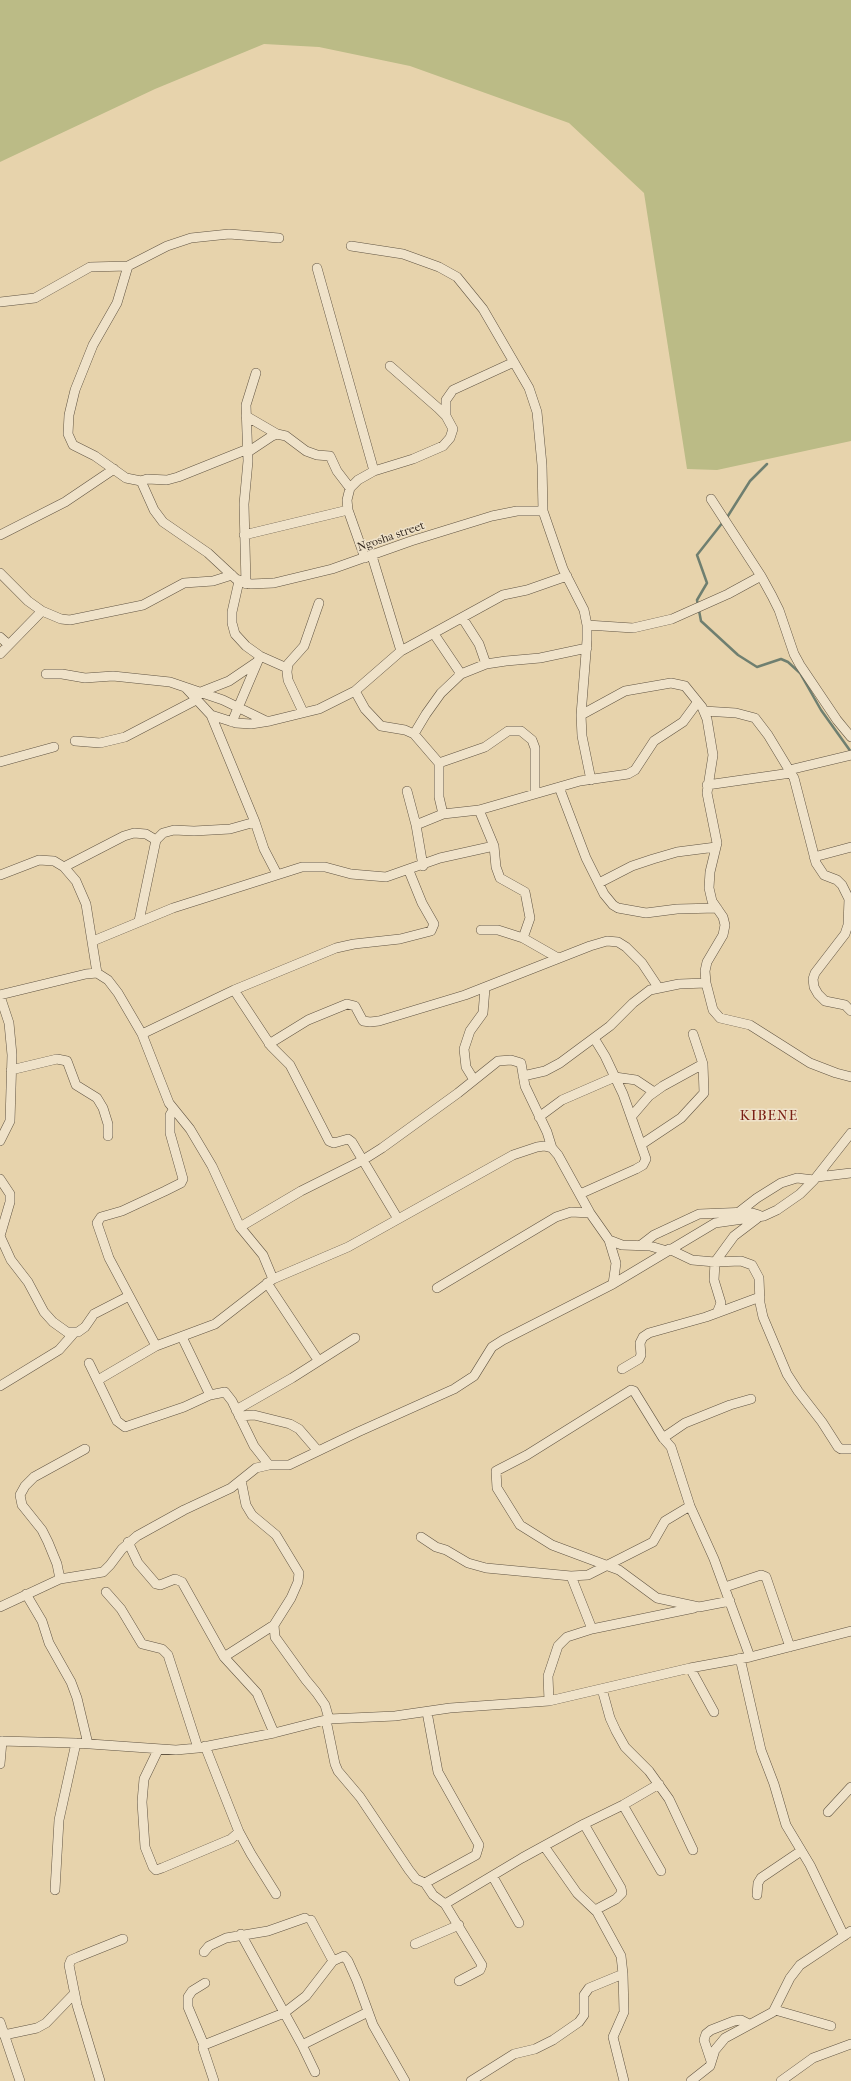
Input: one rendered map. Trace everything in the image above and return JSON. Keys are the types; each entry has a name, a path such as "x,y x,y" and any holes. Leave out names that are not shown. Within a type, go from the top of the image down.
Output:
{"street":[{"path":"0,302 35,298 90,267 128,266 166,246 191,238 229,234 279,238"},
{"path":"351,246 403,254 439,266 457,277 483,309 529,388 537,412 542,465 543,510 567,576 584,610 587,625 587,648 581,715 582,736 591,780"},
{"path":"128,266 118,303 93,345 83,369 69,415 68,434 73,445 96,456 126,478 141,481 167,480 248,451 277,434"},
{"path":"317,268 374,471"},
{"path":"446,416 446,400 453,390 514,362"},
{"path":"390,366 424,394 446,416 453,429 450,438 443,446 413,459 374,471 358,480 350,488 347,500 348,510 368,557 401,651"},
{"path":"256,373 248,396 246,416 248,451 244,536 239,580 232,612 232,623 235,634 259,659 287,668"},
{"path":"246,416 277,434 286,436 306,451 317,455 330,456 337,471 350,488"},
{"path":"0,535 65,502 114,469"},
{"path":"141,481 154,510 163,522 208,553 239,580"},
{"path":"711,499 761,576 779,610 794,654 800,665 837,720 851,737"},
{"path":"244,536 348,510"},
{"name":"Ngosha street","path":"0,573 28,601 42,611 61,619 83,618 143,605 184,583 239,580 274,583 368,557 492,516 517,511 543,510"},
{"path":"211,715 232,722 251,724 319,708 355,691 401,651 463,619 503,595 528,590 567,576"},
{"path":"587,625 634,628 672,619 728,594 761,576"},
{"path":"303,712 288,680 287,668 293,657 304,646 319,603"},
{"path":"0,654 42,611"},
{"path":"463,619 479,644 486,664"},
{"path":"434,634 461,674"},
{"path":"0,637 9,645"},
{"path":"414,734 441,693 461,674 486,664 540,658 587,648"},
{"path":"75,741 100,742 125,737 198,696 229,681 259,659"},
{"path":"232,722 259,659"},
{"path":"46,674 62,674 85,678 114,676 170,682 186,687 198,696 211,715 255,822 264,849 277,874"},
{"path":"581,715 625,691 660,684 678,683 685,686 696,703 704,711 714,755 707,785 708,799 716,834 716,847 710,872 709,888 712,901 723,917 725,928 723,935 707,962 706,983 713,1010 717,1016 750,1025 810,1062 851,1077"},
{"path":"355,691 365,709 381,726 405,730 414,734 439,763 439,797 443,814"},
{"path":"198,696 238,706 266,721"},
{"path":"416,825 443,814 479,810 559,786 623,776 632,772 654,741 683,722 696,703"},
{"path":"704,711 736,713 755,718 790,771 798,791 814,856 821,872 842,885 849,899 849,914 845,934 816,973 813,979 814,987 825,1001 845,1005 851,1011"},
{"path":"439,763 484,747 508,732 521,731 532,740 535,748 535,793"},
{"path":"0,762 54,748"},
{"path":"707,785 790,771 851,755"},
{"path":"559,786 583,852 599,883 613,905 618,908 646,913 677,909 717,908"},
{"path":"408,791 423,866"},
{"path":"479,810 494,846 496,867 500,878 525,892 530,918 524,938"},
{"path":"139,921 156,840 164,833 174,830 211,831 230,829 255,822"},
{"path":"64,867 124,836 134,833 146,834 156,840"},
{"path":"93,941 139,921 277,874 313,866 376,878 386,878 467,851 494,846"},
{"path":"599,883 632,866 653,859 677,852 716,847"},
{"path":"814,856 851,847"},
{"path":"0,875 39,860 54,861 64,867 76,881 82,894 88,914 97,973"},
{"path":"142,1034 214,998 336,948 354,944 400,939 431,931 434,924 422,903 409,871"},
{"path":"481,930 498,930 524,938 558,958"},
{"path":"269,1044 308,1020 347,1004 355,1006 362,1021 370,1022 445,1002 558,958 607,941 618,942 626,947 639,959 658,987"},
{"path":"0,1141 10,1121 12,1042 10,1029 0,995 97,973 108,980 118,993 142,1034 165,1094 173,1110 190,1129 212,1166 240,1227 263,1255 270,1281 318,1360"},
{"path":"523,1076 554,1067 622,1016 642,995 658,987 679,984 706,983"},
{"path":"474,1080 466,1067 464,1049 470,1031 483,1013 484,988"},
{"path":"234,990 269,1044 290,1065 329,1141 331,1143 351,1140 398,1219"},
{"path":"642,1144 680,1118 702,1096 705,1088 703,1064 693,1034"},
{"path":"580,1194 643,1166 646,1159 642,1144 615,1077 594,1038"},
{"path":"11,1070 57,1059 67,1061 76,1085 97,1098 103,1108 108,1124 108,1136"},
{"path":"240,1227 301,1191 363,1160 404,1133 493,1064 505,1060 521,1063 525,1086 540,1117 552,1148 561,1160 590,1213 609,1240 616,1263 613,1284"},
{"path":"631,1117 640,1105 654,1092 703,1064"},
{"path":"540,1117 562,1100 615,1077 636,1080 654,1092"},
{"path":"156,1346 110,1258 97,1224 101,1217 122,1211 181,1183 183,1179 170,1133 170,1116 173,1110"},
{"path":"717,1313 721,1303 714,1280 715,1262 734,1236 762,1216 790,1202 815,1178 851,1133"},
{"path":"98,1380 156,1346 215,1324 270,1281 348,1247 513,1155 537,1147 544,1146 552,1148"},
{"path":"739,1212 757,1198 781,1183 797,1178 815,1178 851,1173"},
{"path":"0,1180 10,1194 10,1202 0,1236 10,1260 28,1282 44,1312 61,1329 74,1333"},
{"path":"437,1288 556,1217 571,1212 590,1213"},
{"path":"641,1246 654,1235 699,1214 739,1212 762,1216"},
{"path":"0,1607 60,1579 103,1572 107,1570 128,1542 184,1510 232,1488 256,1468 269,1465 289,1465 460,1385 474,1376 492,1347 503,1340 613,1284 715,1223 724,1220 762,1216"},
{"path":"609,1240 622,1245 650,1246 668,1250 692,1260 715,1262 741,1261 752,1265 759,1278 763,1317 791,1380 822,1422 838,1447 841,1449 851,1449"},
{"path":"0,1386 59,1350 74,1333 82,1330 94,1314 129,1296"},
{"path":"622,1369 639,1359 641,1355 640,1343 643,1337 649,1333 717,1313 760,1297"},
{"path":"182,1337 210,1394"},
{"path":"237,1413 318,1360 355,1338"},
{"path":"89,1363 117,1421 125,1427 184,1407 210,1394 225,1392 232,1401 254,1446 269,1465"},
{"path":"699,1607 657,1598 619,1570 552,1545 520,1525 498,1488 496,1471 527,1455 631,1390 634,1391 663,1438 671,1447 690,1506 730,1601 750,1657"},
{"path":"663,1438 685,1424 730,1405 751,1399"},
{"path":"237,1413 254,1415 290,1424 299,1430 318,1451"},
{"path":"60,1579 58,1564 48,1542 42,1530 22,1505 20,1495 25,1486 34,1477 85,1449"},
{"path":"241,1480 243,1499 249,1510 276,1535 299,1573 298,1582 291,1598 274,1625 273,1633 278,1642 325,1705 335,1764 338,1771 360,1797 416,1879 425,1883 433,1895 446,1904 482,1968 459,1981"},
{"path":"421,1537 436,1547 446,1550 468,1563 486,1568 571,1576 588,1575 653,1542 665,1521 690,1506"},
{"path":"128,1542 138,1563 156,1584 160,1585 175,1579 182,1582 224,1657 257,1693 274,1733"},
{"path":"724,1587 761,1575 766,1577 790,1647"},
{"path":"571,1576 592,1629"},
{"path":"106,1592 119,1606 142,1644 162,1649 168,1655 201,1747 251,1854 276,1894"},
{"path":"26,1594 42,1621 49,1643 71,1682 77,1698 88,1744"},
{"path":"549,1701 548,1676 558,1646 568,1637 592,1629 730,1601"},
{"path":"224,1657 274,1625"},
{"path":"0,1764 1,1741 76,1743 158,1750 201,1747 274,1733 328,1720 426,1712 450,1708 549,1701 690,1668 750,1657 851,1631"},
{"path":"691,2081 706,2070 715,2050 725,2038 775,2010 790,1978 800,1965 848,1934 810,1865 786,1826 774,1784 761,1750 740,1658"},
{"path":"690,1668 714,1712"},
{"path":"602,1689 610,1718 625,1747 659,1784 669,1799 693,1850"},
{"path":"425,1883 476,1854 479,1845 438,1772 426,1712"},
{"path":"55,1890 59,1820 76,1743"},
{"path":"158,1750 144,1779 142,1802 144,1847 153,1867 156,1870 162,1868 231,1839 240,1832"},
{"path":"446,1904 544,1846 623,1805 659,1784"},
{"path":"828,1812 851,1787"},
{"path":"623,1805 661,1871"},
{"path":"584,1824 608,1863 621,1888 622,1893 616,1899 599,1908 597,1912"},
{"path":"544,1846 577,1893 597,1912 621,1956 624,2012 613,2037 624,2081"},
{"path":"757,1895 758,1883 761,1878 801,1851"},
{"path":"493,1876 519,1923"},
{"path":"204,1952 214,1943 241,1934 268,1931 308,1919 333,1961"},
{"path":"415,1944 459,1925"},
{"path":"241,1934 302,2045 315,2072"},
{"path":"100,2081 74,1994 70,1970 71,1960 122,1939"},
{"path":"204,2045 284,2012 306,1996 333,1961 344,1956 348,1961 368,2012 388,2055 405,2081"},
{"path":"471,2081 514,2054 535,2049 553,2040 579,2022 584,2015 584,1995 589,1988 623,1974"},
{"path":"205,1983 192,1990 188,1997 188,2007 204,2045 203,2048 214,2081"},
{"path":"4,2035 38,2028 46,2023 74,1994"},
{"path":"775,2010 831,2026"},
{"path":"302,2045 368,2012"},
{"path":"711,2061 704,2040 706,2034 716,2027 734,2021 741,2020 749,2024"},
{"path":"0,2022 20,2081"},
{"path":"784,2080 813,2058 851,2044"}],"green space":[{"path":"0,0 851,0 851,441 717,470 687,469 644,193 569,123 410,66 319,47 264,44 155,89 0,162"}],"waterway":[{"path":"726,519 750,481 767,464"},
{"path":"723,522 697,555 707,583 697,600 701,621 738,655 757,667 781,659 788,662 800,673 821,710 851,752"}],"district":[{"name":"KIBENE","path":"769,1117"}]}
